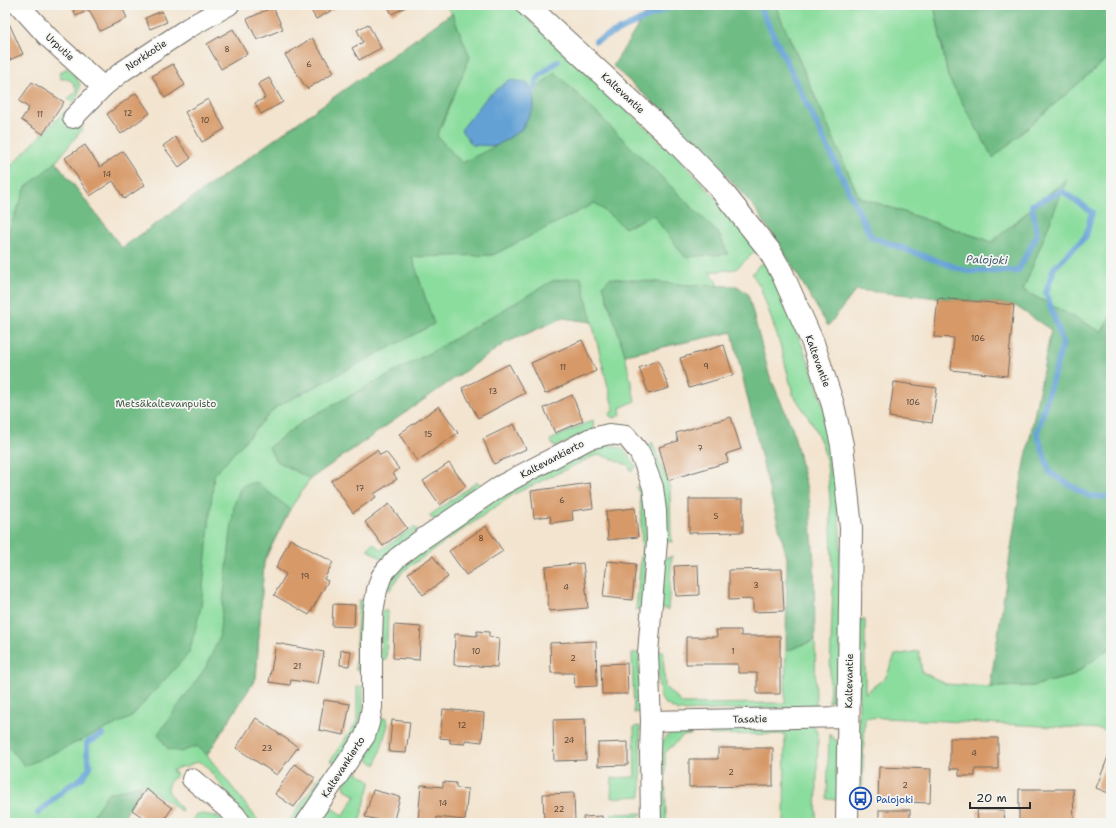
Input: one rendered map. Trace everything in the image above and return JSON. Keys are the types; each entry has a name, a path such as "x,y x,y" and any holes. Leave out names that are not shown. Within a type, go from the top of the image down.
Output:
{"street":[{"name":"Urputie","path":"19,5 48,37 103,87"},
{"name":"Norkkotie","path":"73,118 103,87 123,71 188,28 229,5"},
{"name":"Kaltevantie","path":"527,5 676,142 713,180 769,250 782,273 813,343 833,405 842,445 851,528 847,823"},
{"name":"Kaltevankierto","path":"306,823 365,736 372,707 373,612 377,590 386,570 397,558 421,540 500,486 589,439 609,434 626,436 638,452 653,487 656,511 657,541 648,653 651,721 651,823"},
{"name":"Tasatie","path":"651,721 849,716"},
{"path":"192,779 234,815 241,823"}],"green space":[{"name":"Metsäkaltevanpuisto","path":"444,5 513,5 680,159 714,196 757,250 736,269 709,272 715,278 732,332 625,355 635,401 620,408 621,414 615,418 611,417 608,413 614,411 592,322 563,318 505,343 310,479 290,509 264,561 256,678 207,755 260,823 251,823 206,766 198,762 185,768 183,766 172,771 177,774 168,784 168,788 172,798 182,809 181,811 143,784 120,823 5,823 5,172 65,111 83,128 56,162 122,248 452,13","holes":["607,124 719,234 728,254"]},
{"path":"656,5 775,5 859,197 992,242 1067,179 1023,290 1102,332 1111,313 1111,647 1072,676 1033,686 990,687 1021,483 1051,330 1014,305 856,290 828,326 785,254 755,208 703,149 613,66 647,11"},
{"path":"775,5 934,5 948,77 993,157 1111,55 1111,313 1102,333 1023,290 1066,179 992,242 859,197"},
{"path":"934,5 1111,5 1111,55 993,158 948,77"},
{"name":"Metsäkaltevanpuisto","path":"452,13 470,57 437,136 462,163 496,146 521,130 534,107 533,92 555,72 719,234 728,254 685,257 653,215 625,228 595,203 493,255 412,257 434,324 276,407 214,475 201,607 189,653 130,718 25,766 5,743 5,240 26,187 56,162 122,248"},
{"path":"67,68 78,80 80,88 73,103 68,99 77,91 76,88 69,80 61,79 59,73"},
{"path":"765,262 793,323 810,365 824,407 832,442 839,509 841,614 840,692 835,699 829,703 833,582 827,463 822,444 812,423 793,394 780,344 760,286 752,274 759,265"},
{"path":"581,277 592,322 563,318 505,343 310,479 275,460 269,447 305,420 435,350 552,281"},
{"path":"610,278 691,285 737,286 748,294 769,374 793,430 810,503 814,564 815,640 786,651 787,558 732,332 625,355 603,285"},
{"path":"593,420 594,429 556,447 552,444 550,440"},
{"path":"652,442 670,488 672,542 665,541 647,448"},
{"path":"606,445 618,447 625,451 636,467 631,471 628,465 601,455 594,456 514,494 403,571 389,591 386,588 398,569 505,493 579,455 598,446"},
{"path":"256,482 290,509 264,561 256,678 207,755 197,746 181,752 168,749 158,734 206,667 219,638 234,505 241,486"},
{"path":"477,482 481,487 436,520 429,516"},
{"path":"643,486 647,532 646,562 643,608 636,610 642,548 640,495 636,487"},
{"path":"414,527 418,530 384,560 367,549 373,543 381,550"},
{"path":"672,556 668,610 660,607 665,559"},
{"path":"359,600 364,600 365,606 363,666 361,669 356,670 356,644"},
{"path":"382,611 388,611 386,660 380,659"},
{"path":"860,619 865,620 865,693 886,677 895,655 919,651 922,672 946,684 990,687 1033,686 1072,676 1111,647 1111,733 1101,729 865,717 862,792 858,792"},
{"path":"815,640 816,707 678,711 664,703 660,696 656,651 663,651 665,687 683,704 785,703 786,651"},
{"path":"632,653 639,653 640,712 634,713"},
{"path":"362,686 363,709 359,726 337,763 330,761 357,721 357,687"},
{"path":"379,718 387,718 388,725 376,765 363,757"},
{"path":"640,726 641,796 611,798 612,778 635,777 634,727"},
{"path":"814,726 818,735 816,823 784,823 785,734 709,735 709,729"},
{"path":"677,730 692,730 691,735 683,736 665,753 666,823 660,823 660,747 663,741 671,733"},
{"path":"829,734 835,739 839,746 838,800 827,799"},
{"path":"353,770 371,781 359,823 332,823 326,821 325,823 317,823 327,809 332,808 343,816 356,796 345,789 344,784"},
{"path":"321,775 325,781 296,823 288,823"},
{"path":"143,784 120,823 88,823 107,794"},
{"path":"642,813 639,817 625,818 625,823 612,823 612,814"},
{"path":"196,814 214,816 230,823 197,823 193,819"}],"water":[{"path":"509,80 527,82 533,92 534,107 521,130 496,146 472,145 461,130 487,97"}],"building":[{"path":"71,5 121,5 127,18 100,31 89,10 76,16"},
{"path":"308,5 340,5 340,6 316,19"},
{"path":"387,5 410,5 392,14"},
{"path":"273,7 283,29 257,40 247,19"},
{"path":"162,11 167,22 150,29 145,18"},
{"path":"8,21 23,54 5,62 5,22"},
{"path":"368,24 381,48 359,60 352,48 363,42 357,30"},
{"path":"233,29 247,54 221,69 207,44"},
{"path":"312,38 334,72 307,89 285,55"},
{"path":"173,64 185,85 165,98 152,76"},
{"path":"269,78 283,102 261,114 255,103 265,98 258,84"},
{"path":"32,82 64,102 43,134 21,120 29,108 19,101"},
{"path":"136,93 150,113 121,134 107,114"},
{"path":"208,99 225,129 202,142 185,112"},
{"path":"175,137 191,158 179,167 163,146"},
{"path":"85,145 100,167 123,151 145,185 124,199 113,181 90,196 65,158"},
{"path":"938,298 1014,305 1007,376 951,370 954,338 934,337"},
{"path":"582,340 596,371 545,394 531,363"},
{"path":"724,345 733,375 689,388 680,358"},
{"path":"658,360 669,388 649,394 639,368"},
{"path":"509,364 525,393 478,418 462,388"},
{"path":"894,382 937,388 932,423 889,417"},
{"path":"572,395 583,421 555,433 544,408"},
{"path":"439,406 458,433 417,461 399,434"},
{"path":"731,417 741,449 726,454 728,462 668,480 659,447 678,441 676,433"},
{"path":"514,424 526,449 494,464 483,439"},
{"path":"377,450 380,455 386,452 399,469 393,473 397,479 374,494 376,497 353,513 331,481"},
{"path":"449,463 466,486 440,505 423,481"},
{"path":"590,483 593,508 572,511 573,520 551,523 550,516 534,518 531,491"},
{"path":"689,499 743,499 743,532 689,533"},
{"path":"389,504 407,528 383,546 365,522"},
{"path":"635,508 638,537 608,540 606,511"},
{"path":"486,526 503,551 466,575 449,551"},
{"path":"290,539 333,562 324,579 328,581 309,615 274,595 286,574 276,568"},
{"path":"433,556 448,577 423,595 408,573"},
{"path":"607,561 636,564 632,600 603,597"},
{"path":"583,563 588,608 549,611 545,567"},
{"path":"698,565 699,595 676,596 674,566"},
{"path":"782,569 784,611 753,612 753,599 729,600 729,570"},
{"path":"333,604 355,605 354,627 332,626"},
{"path":"394,625 421,627 419,660 393,658"},
{"path":"716,630 741,630 741,636 780,636 780,694 757,694 757,673 738,673 738,664 686,664 686,637 717,637"},
{"path":"477,631 489,632 489,637 499,638 497,667 454,665 455,634 477,636"},
{"path":"596,641 597,686 575,687 574,673 551,673 550,643"},
{"path":"276,643 324,652 318,684 291,680 290,685 269,682"},
{"path":"341,650 351,651 349,666 340,665"},
{"path":"627,663 628,694 602,694 601,664"},
{"path":"324,700 350,704 344,735 319,730"},
{"path":"443,709 484,713 482,742 465,740 465,744 450,743 450,739 440,738"},
{"path":"256,718 298,747 277,775 236,748"},
{"path":"585,719 586,760 554,761 553,720"},
{"path":"392,720 410,722 406,753 389,752"},
{"path":"950,738 998,738 998,769 975,769 975,776 959,776 959,769 950,769"},
{"path":"628,742 628,765 598,766 598,743"},
{"path":"718,748 773,748 773,786 689,787 689,759 718,759"},
{"path":"1111,749 1111,794 1096,788"},
{"path":"295,764 315,778 294,807 275,794"},
{"path":"879,767 931,769 930,803 878,801"},
{"path":"443,782 456,783 456,788 468,789 465,820 437,817 436,823 418,821 421,785 443,787"},
{"path":"146,789 172,808 162,823 151,823 132,810"},
{"path":"1019,789 1073,789 1074,823 1019,823"},
{"path":"373,790 400,797 393,823 365,817"},
{"path":"574,793 575,823 544,823 543,794"},
{"path":"879,810 910,810 910,823 879,823"},
{"path":"977,810 1004,810 1005,823 978,823"},
{"path":"602,816 603,823 584,823 583,817"}],"waterway":[{"path":"596,41 674,5"},
{"name":"Palojoki","path":"759,5 871,237 966,271 1018,271 1037,235 1032,205 1062,191 1092,212 1086,236 1054,268 1046,293 1063,343 1037,433 1050,473 1089,496 1111,497"},
{"path":"533,92 538,77 558,61"},
{"path":"38,813 66,788 82,778 90,767 87,753 87,743 102,735"}],"place":[{"name":"Palojoki","path":"860,799"}]}
